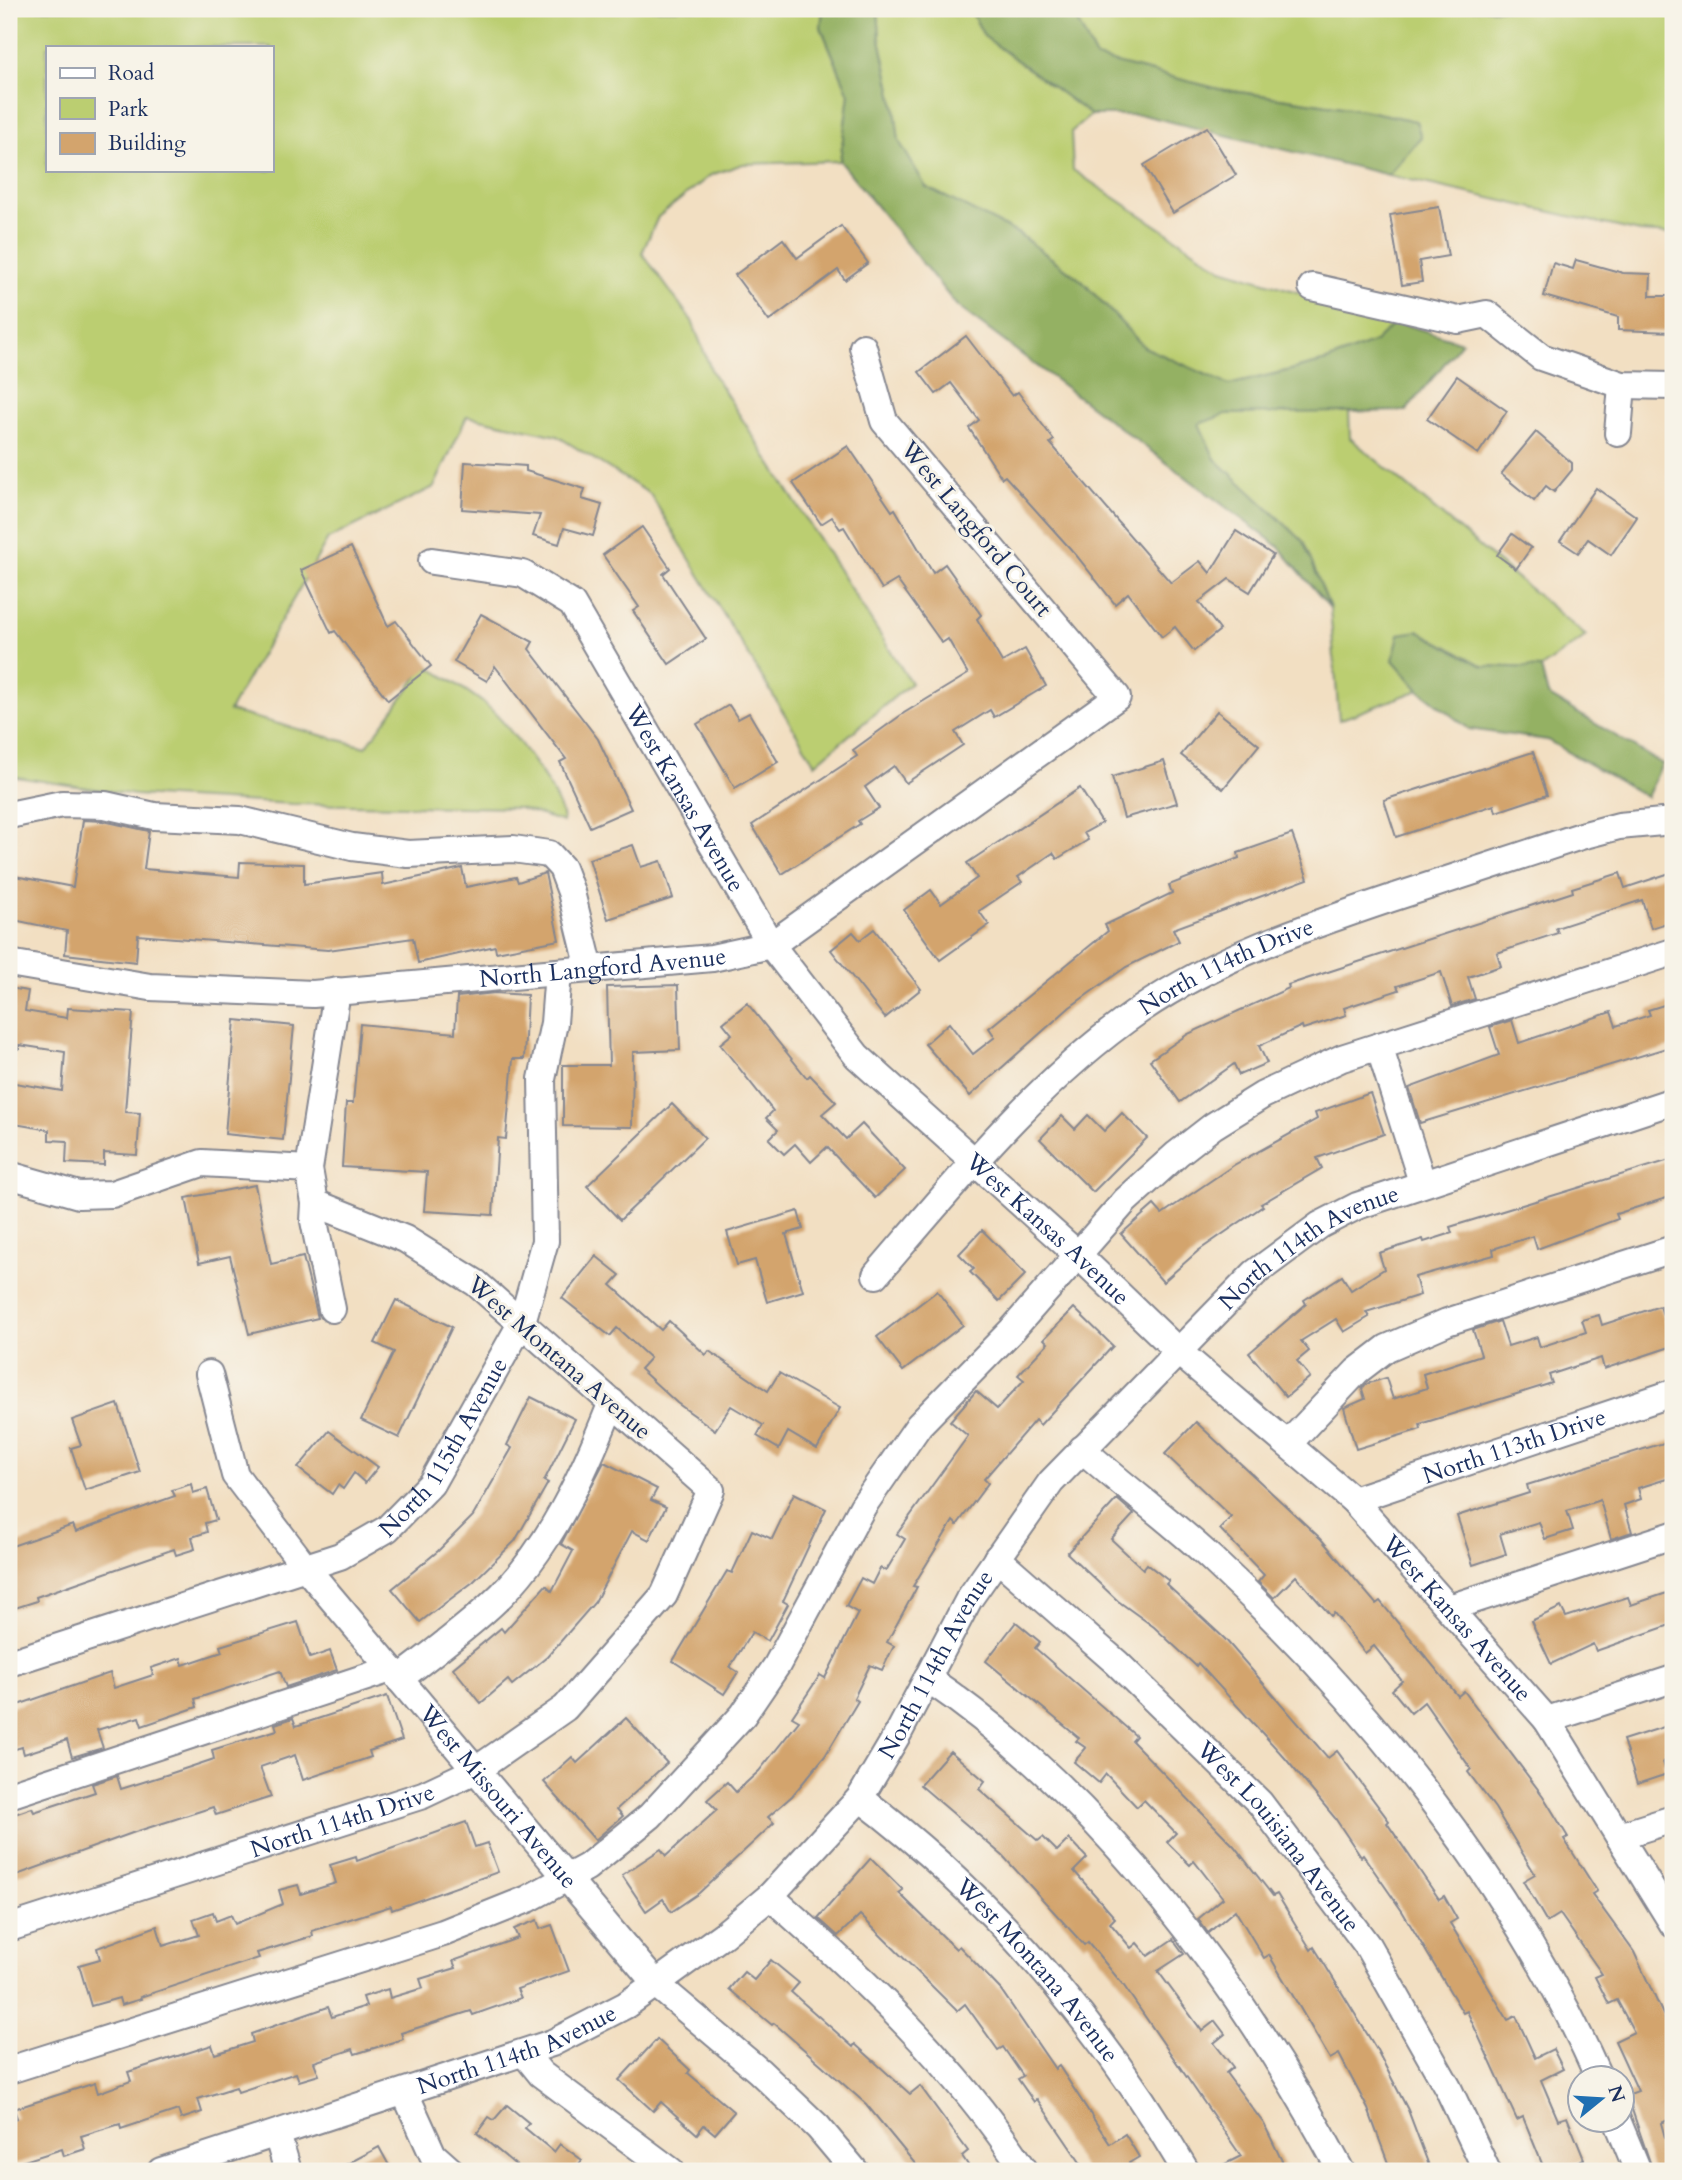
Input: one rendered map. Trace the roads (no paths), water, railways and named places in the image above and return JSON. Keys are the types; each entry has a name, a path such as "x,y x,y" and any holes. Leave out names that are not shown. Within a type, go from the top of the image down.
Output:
{"street":[{"path":"1312,287 1458,320 1488,314 1541,357 1622,385 1673,386"},
{"name":"West Langford Court","path":"863,346 884,421 1118,697"},
{"path":"1618,433 1622,385"},
{"name":"West Kansas Avenue","path":"432,561 523,574 572,604 771,945 857,1056 1077,1254 1180,1353 1353,1500 1547,1720 1673,1924"},
{"name":"North Langford Avenue","path":"9,963 150,987 313,994 712,958 771,945 1118,697"},
{"path":"9,815 62,804 105,805 154,816 240,820 352,847 408,854 513,849 549,854 562,868 572,892 590,969"},
{"name":"North 114th Drive","path":"876,1275 974,1161 1061,1073 1100,1040 1179,986 1265,942 1581,836 1619,826 1673,821"},
{"path":"9,2070 443,1933 528,1899 617,1846 650,1816 722,1741 777,1665 882,1475 942,1399 1012,1330 1077,1254 1147,1179 1213,1126 1298,1077 1379,1046 1673,952"},
{"name":"North 115th Avenue","path":"9,1662 340,1556 387,1529 431,1484 522,1322 545,1241 542,1079 554,1023 558,972"},
{"path":"332,1309 314,1221 315,1203 309,1169 337,991"},
{"path":"1379,1046 1422,1182"},
{"name":"North 114th Avenue","path":"161,2171 524,2053 579,2030 657,1985 770,1896 860,1798 969,1599 1051,1482 1180,1353 1223,1303 1290,1245 1357,1206 1422,1182 1673,1101"},
{"path":"9,1175 79,1195 90,1195 112,1194 202,1163 309,1169"},
{"name":"West Montana Avenue","path":"315,1203 405,1239 476,1283 711,1490"},
{"path":"1289,1443 1357,1371 1387,1348 1447,1322 1673,1249"},
{"name":"West Missouri Avenue","path":"209,1374 235,1475 306,1568 657,1985 760,2071 818,2127 855,2171"},
{"name":"North 113th Drive","path":"1353,1500 1673,1393"},
{"path":"9,1795 395,1674 493,1603 533,1558 565,1504 612,1402"},
{"path":"1082,1449 1214,1561 1326,1673 1410,1773 1533,1950 1592,2064"},
{"name":"North 114th Drive","path":"9,1928 423,1795 476,1770 565,1708 664,1595 711,1490"},
{"path":"1448,1608 1673,1535"},
{"name":"West Louisiana Avenue","path":"997,1558 1117,1663 1260,1803 1367,1945 1448,2088 1486,2171"},
{"path":"927,1678 961,1701 1025,1756 1116,1846 1163,1901 1209,1958 1274,2053 1341,2171"},
{"path":"1547,1720 1673,1679"},
{"name":"West Montana Avenue","path":"860,1798 964,1885 1036,1959 1110,2052 1153,2115 1186,2171"},
{"path":"1619,1836 1673,1819"},
{"path":"770,1896 857,1973 927,2043 980,2108 1025,2171"},
{"path":"524,2053 541,2074 671,2171"},
{"path":"405,2092 433,2155 451,2171"},
{"path":"277,2134 288,2171"},
{"path":"1623,2134 1638,2171"}]}
